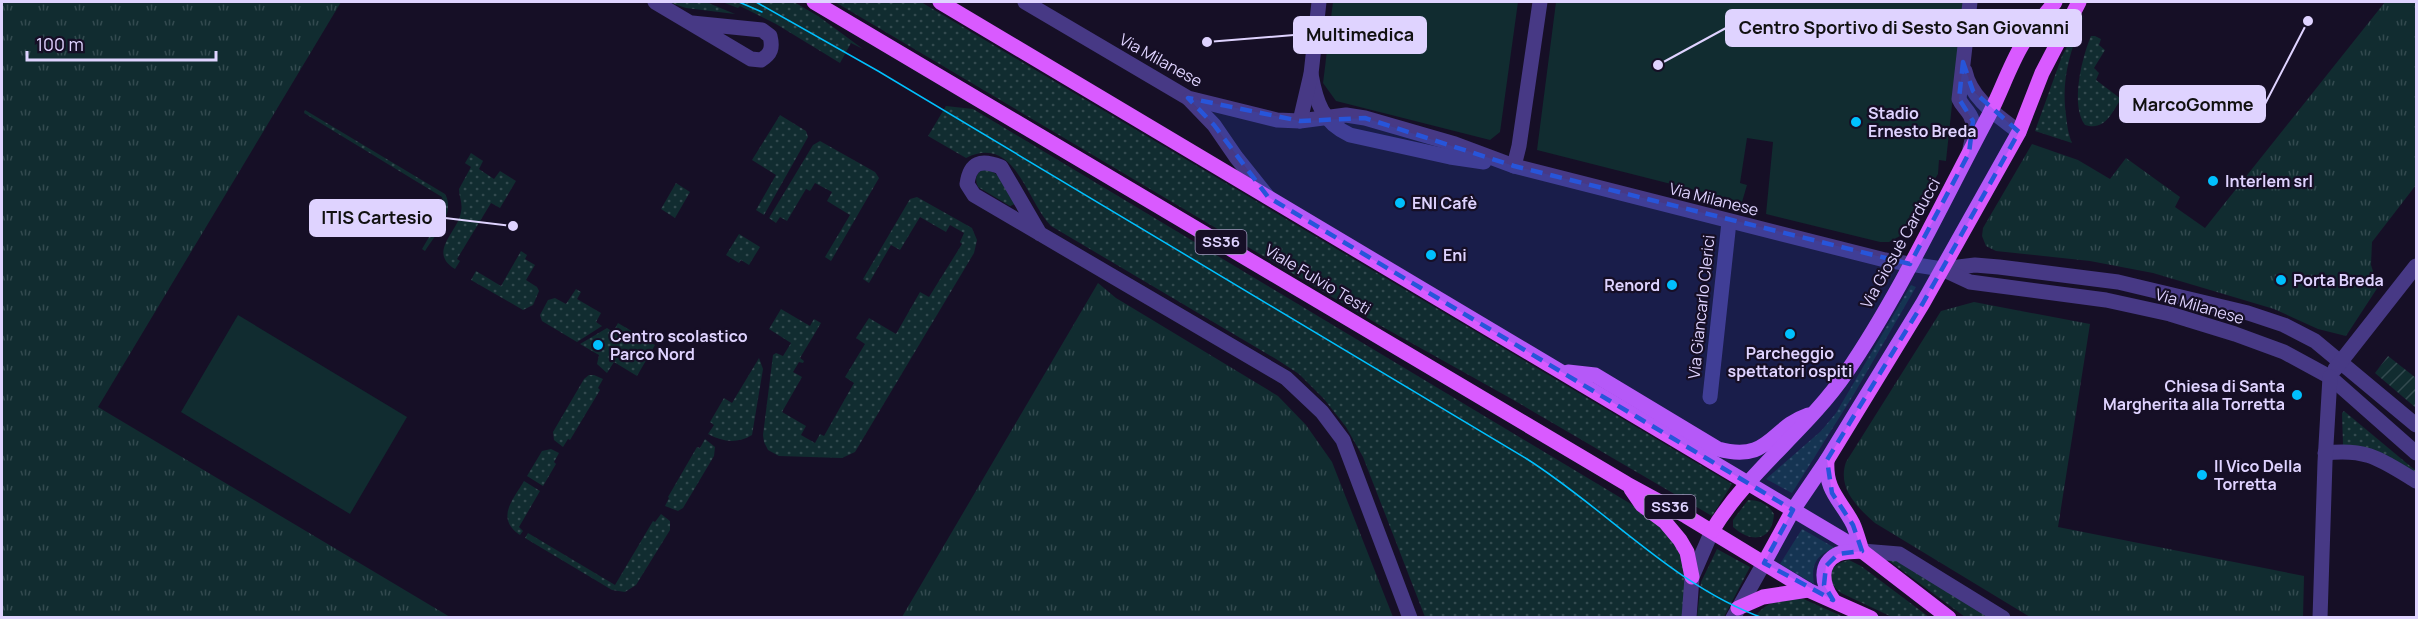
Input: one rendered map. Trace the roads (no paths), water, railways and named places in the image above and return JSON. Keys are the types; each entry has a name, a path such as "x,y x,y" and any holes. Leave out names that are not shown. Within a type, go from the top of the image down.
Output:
{"main road":[{"name":"Viale Fulvio Testi","path":"814,2 1627,484 1712,531 1808,590 1871,618"},
{"path":"940,2 1862,551 1948,618"},
{"name":"Via Giosuè Carducci","path":"1747,481 1792,439 1846,373 1910,264 1991,111 2022,45 2055,2"},
{"path":"1764,563 1793,510 1827,460 1920,308 2019,132 2042,73 2079,2"},
{"path":"1563,371 1595,375 1718,449 1729,452 1752,451 1770,443 1795,419 1814,413"},
{"path":"1827,460 1827,481 1832,494 1853,525 1862,551"},
{"path":"1712,531 1725,509 1747,481"},
{"path":"1627,484 1642,505 1665,522 1680,540 1687,552 1692,577"},
{"path":"1833,600 1824,585 1826,567 1838,554 1862,551"},
{"path":"1736,613 1763,597 1808,590"}],"street":[{"path":"655,2 751,58 761,60 768,56 772,47 770,36 762,30 692,23"},
{"name":"Via Milanese","path":"1025,2 1188,98 1277,120 1327,119 1336,129 1350,135 1450,157 1514,166 1885,260 1942,268 1975,265 2118,282 2248,313 2284,325 2315,341 2416,425"},
{"path":"1300,121 1311,74 1319,2"},
{"path":"1514,166 1519,146 1540,2"},
{"path":"1969,153 1973,132 1972,121 1970,114 1959,99 1970,2"},
{"path":"1963,62 1968,82 1991,111 2019,132"},
{"path":"1311,74 1318,104 1327,119"},
{"path":"1188,98 1214,125 1268,197"},
{"path":"1040,234 1001,167 985,162 976,164 968,173 967,184 970,191 1040,234 1286,378 1322,412 1343,440 1410,618"},
{"name":"Via Giancarlo Clerici","path":"1710,397 1729,222"},
{"path":"2320,618 2325,453 2330,377 2416,266"},
{"name":"Via Milanese","path":"1942,268 1970,282 2106,300 2170,314 2284,352 2330,377 2416,453"},
{"path":"2325,453 2355,451 2374,455 2416,481"},
{"path":"1689,618 1692,577 1712,531"},
{"path":"1862,551 1899,554 2003,618"},
{"path":"1736,613 1764,563"}],"tram line":[{"path":"739,2 762,12"},
{"path":"756,2 878,71 1527,459 1585,500 1670,567 1700,587 1763,618"}],"place":[{"name":"MarcoGomme","path":"2308,21"},
{"name":"Multimedica","path":"1207,42"},
{"name":"Centro Sportivo di Sesto San Giovanni","path":"1658,65"},
{"name":"Stadio Ernesto Breda","path":"1856,122"},
{"name":"Interlem srl","path":"2213,181"},
{"name":"ENI Cafè","path":"1400,203"},
{"name":"ITIS Cartesio","path":"513,226"},
{"name":"Eni","path":"1431,255"},
{"name":"Porta Breda","path":"2281,280"},
{"name":"Renord","path":"1672,285"},
{"name":"Parcheggio spettatori ospiti","path":"1790,334"},
{"name":"Centro scolastico Parco Nord","path":"598,345"},
{"name":"Chiesa di Santa Margherita alla Torretta","path":"2297,395"},
{"name":"Il Vico Della Torretta","path":"2202,475"}]}
